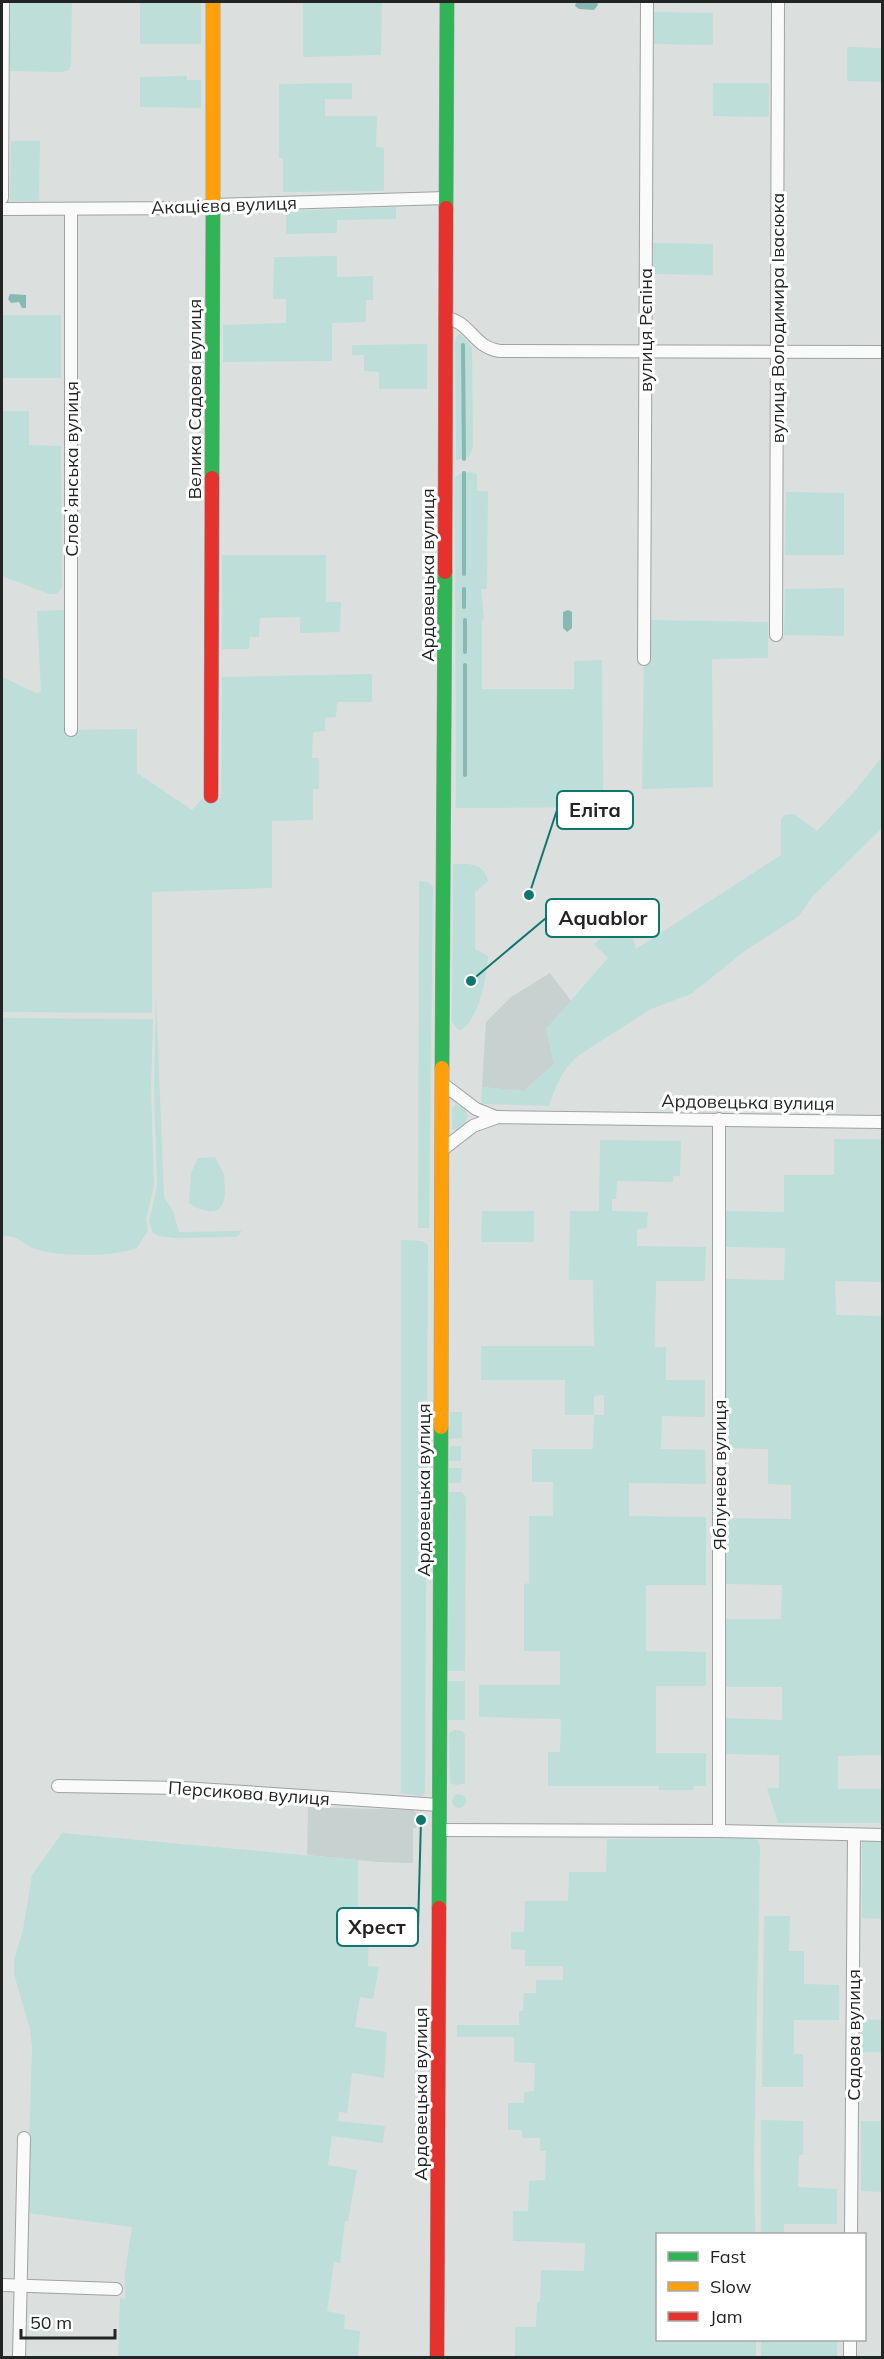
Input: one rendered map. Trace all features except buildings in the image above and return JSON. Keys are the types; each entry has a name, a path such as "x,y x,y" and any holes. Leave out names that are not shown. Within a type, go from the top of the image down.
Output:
{"main road":[{"name":"Велика Садова вулиця","path":"211,796 213,2"},
{"name":"Ардовецька вулиця","path":"437,2358 447,2"}],"street":[{"path":"2,198 3,2"},
{"name":"вулиця Рєпіна","path":"644,659 647,2"},
{"name":"вулиця Володимира Івасюка","path":"776,635 778,2"},
{"name":"Акацієва вулиця","path":"2,209 199,208 212,205 446,198"},
{"name":"Словʼянська вулиця","path":"71,209 71,730"},
{"path":"445,318 458,322 479,343 492,350 882,352"},
{"path":"442,1084 476,1109 498,1117"},
{"name":"Ардовецька вулиця","path":"442,1150 473,1126 498,1117 719,1122 882,1122"},
{"name":"Яблунева вулиця","path":"719,1122 719,1831"},
{"name":"Персикова вулиця","path":"58,1785 183,1788 439,1804"},
{"path":"439,1830 719,1831 882,1835"},
{"name":"Садова вулиця","path":"851,2233 854,1835"},
{"path":"19,2358 24,2138"},
{"path":"2,2285 116,2289"},
{"path":"850,2341 850,2358"}],"shaded area":[{"path":"2,2 72,2 69,70 62,72 2,71"},
{"path":"140,2 201,2 201,44 140,44"},
{"path":"303,2 382,2 381,55 303,57"},
{"path":"576,2 597,2 598,5 594,10 579,9 575,6"},
{"path":"654,12 713,13 713,45 654,44"},
{"path":"847,47 882,48 882,82 847,81"},
{"path":"187,76 187,80 201,80 201,108 140,107 140,77"},
{"path":"352,83 352,99 325,99 325,116 377,116 376,147 384,148 384,191 283,192 283,158 279,158 279,84"},
{"path":"713,83 769,83 769,117 713,116"},
{"path":"11,141 40,141 39,201 10,201"},
{"path":"396,207 396,219 337,220 337,233 286,234 286,211"},
{"path":"653,243 713,244 713,275 653,274"},
{"path":"337,256 337,277 373,276 373,300 366,300 366,322 332,323 332,361 223,362 223,325 286,323 286,299 273,299 274,257"},
{"path":"10,294 26,295 26,308 22,308 19,302 11,303 8,299"},
{"path":"2,315 61,315 61,378 2,378"},
{"path":"460,334 472,347 473,447 469,457 456,460 455,342 457,335"},
{"path":"427,344 427,389 379,389 379,372 364,371 364,355 352,355 352,345"},
{"path":"2,411 29,411 29,445 61,446 62,586 57,594 49,594 2,576"},
{"path":"472,472 477,474 477,491 488,491 487,589 481,589 484,618 482,621 482,689 574,689 574,661 602,660 605,807 456,808 455,478 459,474"},
{"path":"786,492 844,493 844,555 785,555"},
{"path":"222,555 326,555 326,602 341,602 340,632 300,633 300,617 260,618 259,637 250,637 249,649 222,649"},
{"path":"844,588 844,636 784,635 785,589"},
{"path":"64,610 65,690 72,730 137,729 137,773 192,810 202,799 221,798 222,677 372,674 372,702 337,702 336,717 325,718 325,731 313,732 312,758 319,758 319,789 313,789 313,820 272,821 272,888 152,892 152,1013 2,1012 2,677 36,693 41,692 37,611"},
{"path":"568,610 572,612 572,628 567,632 563,628 563,612"},
{"path":"648,620 768,622 768,658 712,659 713,787 642,789 644,659"},
{"path":"882,757 882,828 812,897 799,916 746,950 691,994 651,1009 579,1055 564,1072 549,1106 481,1104 482,1087 524,1091 554,1064 546,1029 608,958 594,944 608,933 610,920 605,902 620,899 636,949 781,855 781,819 784,815 794,814 817,831 854,792"},
{"path":"453,864 475,865 483,870 488,881 475,892 475,949 488,956 486,975 477,1008 467,1025 460,1030 452,1021"},
{"path":"419,881 428,882 433,887 429,1228 418,1228"},
{"path":"550,973 571,1001 546,1029 554,1064 524,1091 482,1087 486,1022 511,997"},
{"path":"156,995 164,1197 173,1211 179,1232 242,1231 236,1237 159,1236 153,1233 149,1222 157,1186 154,1093"},
{"path":"2,1018 153,1019 151,1089 154,1186 146,1219 148,1230 137,1248 115,1253 72,1255 45,1252 16,1238 2,1236"},
{"path":"455,1105 462,1106 467,1113 465,1123 457,1132 452,1129 452,1108"},
{"path":"834,1139 882,1139 882,1282 835,1281 836,1315 882,1316 882,1755 838,1756 838,1789 882,1789 882,1823 778,1823 767,1788 779,1788 779,1755 726,1754 726,1718 782,1720 782,1687 725,1687 725,1619 781,1619 782,1585 725,1584 725,1518 791,1519 791,1485 768,1484 768,1449 725,1448 725,1279 784,1280 785,1248 725,1247 725,1211 784,1212 784,1175 834,1175"},
{"path":"600,1140 681,1141 680,1176 673,1176 673,1182 617,1181 616,1199 612,1199 612,1211 648,1212 647,1228 637,1229 637,1246 706,1247 705,1281 656,1281 655,1347 666,1347 666,1380 705,1380 705,1417 662,1416 661,1449 705,1450 706,1484 629,1483 629,1516 706,1517 706,1585 646,1585 646,1651 706,1652 706,1686 656,1686 656,1753 706,1753 706,1786 694,1786 693,1790 659,1790 659,1786 548,1786 548,1752 560,1752 561,1719 479,1717 479,1685 560,1685 560,1651 524,1651 524,1584 529,1583 529,1516 553,1516 553,1482 532,1482 532,1449 593,1449 594,1415 565,1415 565,1380 481,1380 481,1346 594,1346 593,1280 569,1280 570,1211 599,1211","holes":["604,1395 604,1415 594,1415 594,1396"]},
{"path":"216,1157 224,1175 224,1199 222,1205 214,1211 202,1210 189,1203 191,1173 198,1158"},
{"path":"482,1211 534,1211 534,1242 481,1242"},
{"path":"401,1240 422,1241 428,1245 425,1789 424,1795 421,1796 401,1793"},
{"path":"450,1412 462,1412 462,1438 449,1439"},
{"path":"450,1446 461,1446 461,1461 449,1461"},
{"path":"449,1468 462,1468 461,1483 449,1483"},
{"path":"449,1492 462,1492 466,1498 465,1671 448,1671"},
{"path":"448,1681 465,1681 465,1720 448,1720"},
{"path":"455,1730 462,1731 465,1735 465,1783 456,1785 450,1783 449,1733"},
{"path":"456,1794 462,1794 466,1801 462,1808 456,1808 452,1804 452,1798"},
{"path":"308,1807 413,1810 416,1813 416,1828 413,1828 413,1863 307,1855"},
{"path":"62,1833 358,1860 358,1930 369,1932 368,1966 379,1967 373,1999 360,1997 355,2027 387,2032 384,2078 352,2073 347,2113 339,2112 338,2121 385,2126 383,2143 332,2136 328,2165 357,2170 348,2221 345,2221 340,2263 334,2262 327,2311 345,2315 344,2329 360,2331 358,2357 118,2357 120,2298 125,2299 125,2272 132,2227 27,2213 32,2047 30,2029 14,1974 14,1960 23,1930 32,1875"},
{"path":"755,1838 759,1842 755,2233 656,2233 656,2341 756,2341 756,2357 515,2357 515,2327 536,2327 537,2302 540,2302 541,2270 584,2271 585,2243 513,2241 513,2211 528,2211 529,2181 545,2180 546,2151 540,2151 540,2138 522,2138 522,2130 508,2130 508,2103 524,2103 524,2092 534,2091 535,2063 514,2062 514,2037 457,2037 457,2025 519,2025 519,2011 523,2011 524,1993 536,1993 536,1980 563,1980 563,1966 525,1966 525,1950 511,1949 511,1932 524,1932 525,1901 568,1901 569,1872 606,1872 607,1839"},
{"path":"862,1840 882,1840 882,1919 862,1918"},
{"path":"764,1916 790,1916 789,1951 804,1951 804,1984 839,1985 839,2020 794,2020 794,2054 803,2054 803,2087 762,2087"},
{"path":"861,2019 882,2020 882,2052 861,2052"},
{"path":"761,2120 803,2121 803,2155 799,2155 798,2187 837,2189 837,2224 784,2224 784,2233 761,2233"},
{"path":"861,2121 882,2121 882,2192 861,2191"},
{"path":"761,2341 837,2341 837,2357 761,2357"}],"waterway":[{"path":"463,345 464,459"},
{"path":"464,473 464,574"},
{"path":"464,589 464,607"},
{"path":"465,620 465,652"},
{"path":"465,665 465,775"}],"traffic: fast":[{"path":"446,208 447,2"},
{"path":"212,478 213,200"},
{"path":"442,1068 445,572"},
{"path":"439,1908 441,1427"}],"traffic: slow":[{"path":"213,2 213,200"},
{"path":"441,1427 442,1068"}],"traffic: jam":[{"path":"445,572 446,208"},
{"path":"211,796 212,478"},
{"path":"437,2358 439,1908"}],"place":[{"name":"Еліта","path":"529,895"},
{"name":"Aquablor","path":"471,981"},
{"name":"Хрест","path":"421,1820"}]}
